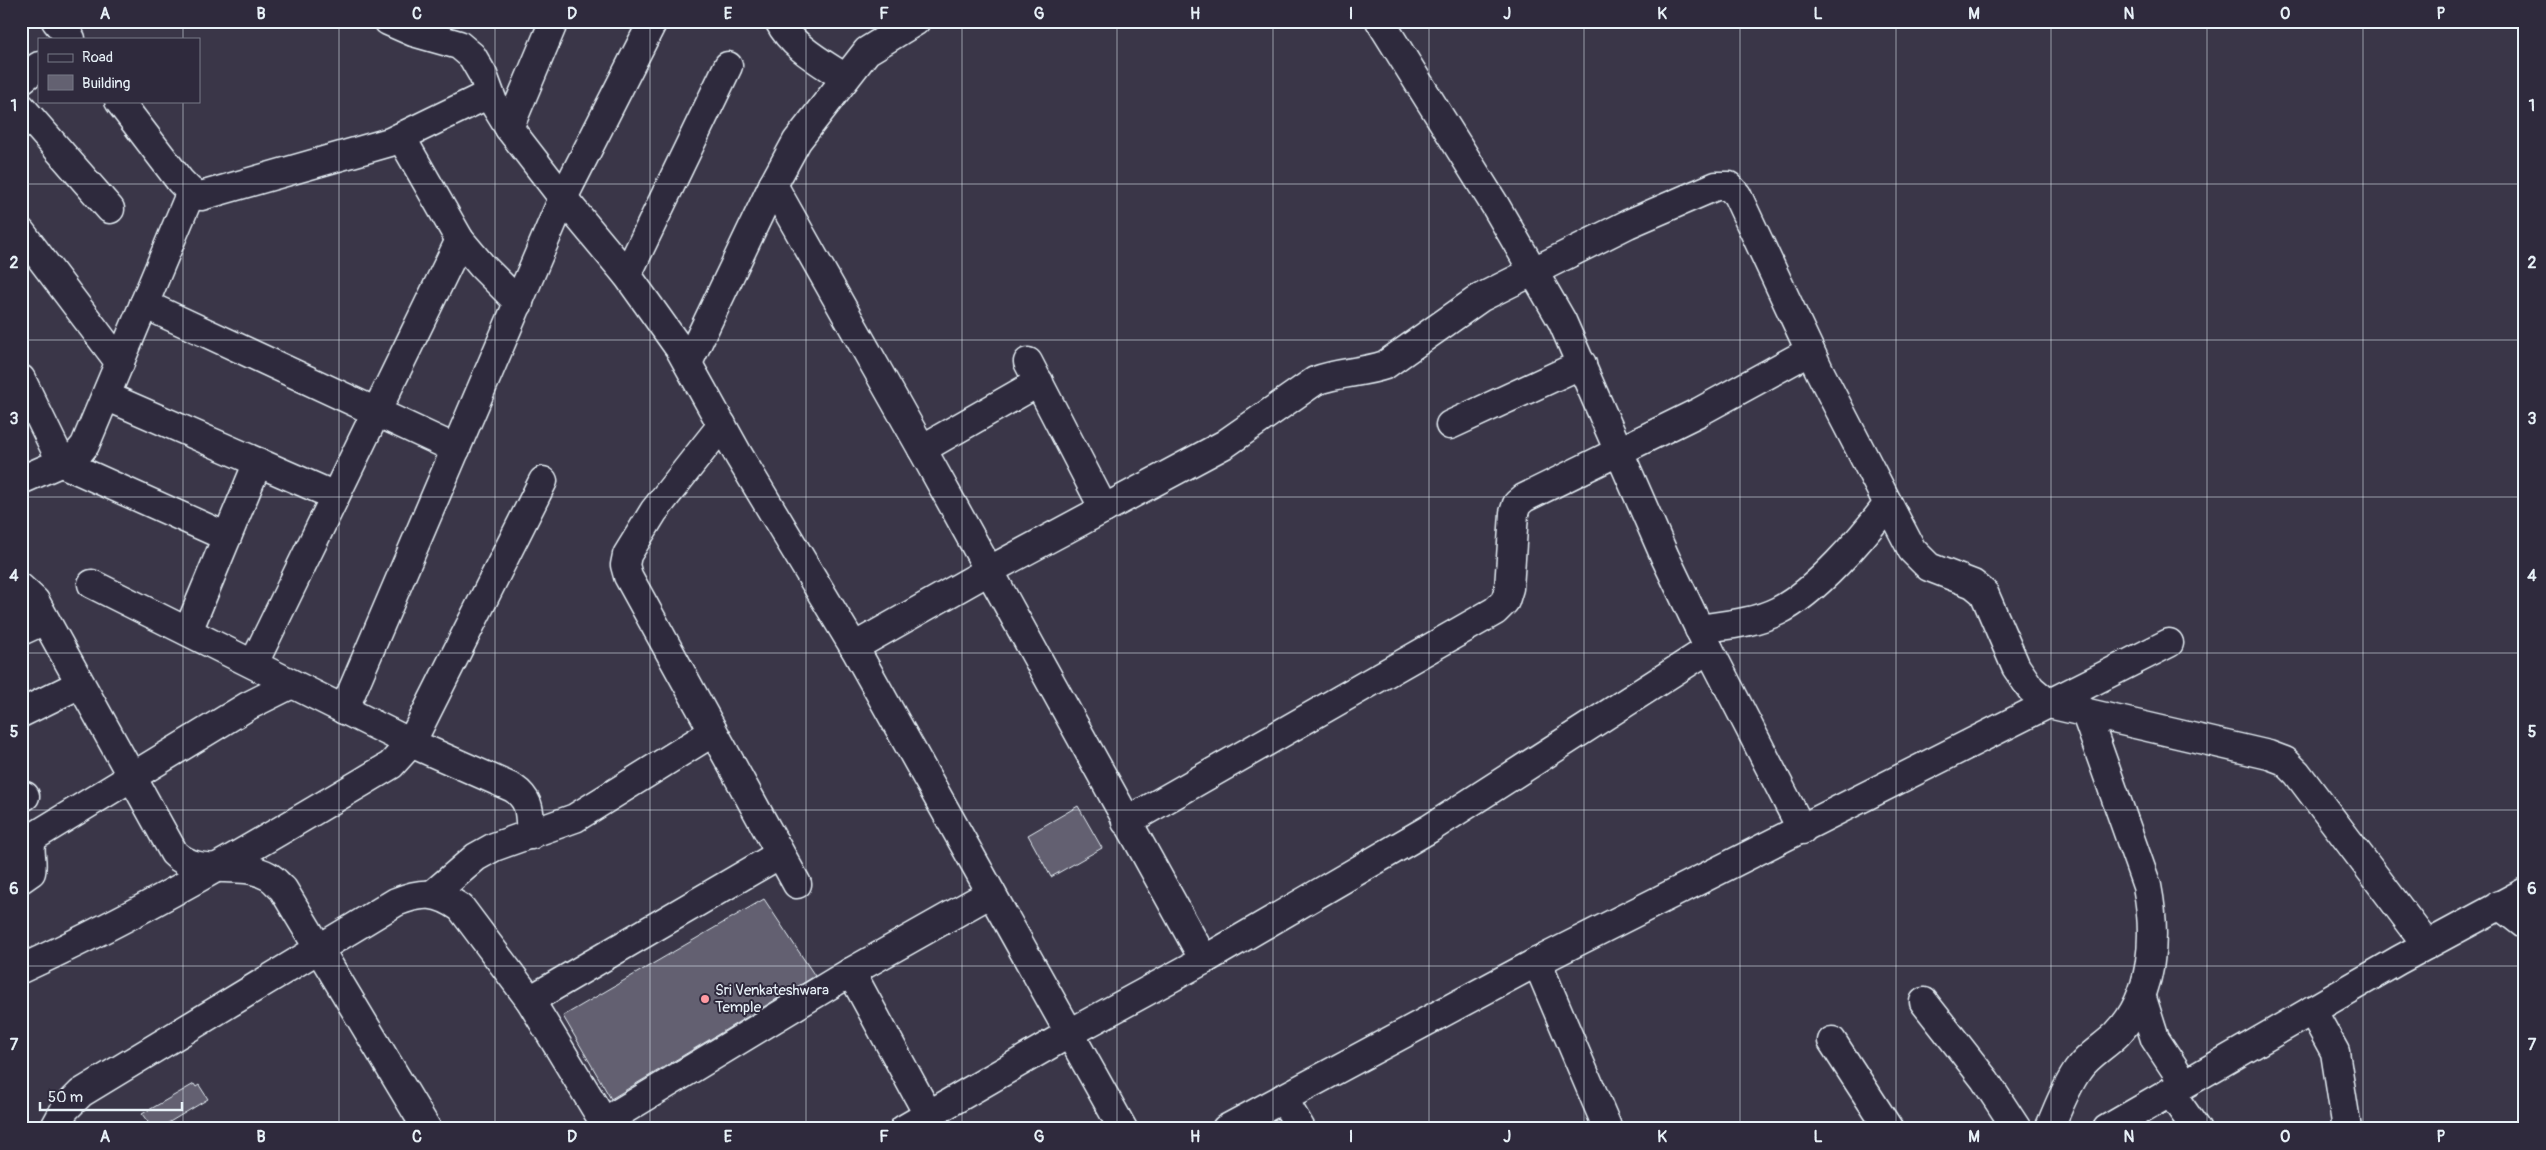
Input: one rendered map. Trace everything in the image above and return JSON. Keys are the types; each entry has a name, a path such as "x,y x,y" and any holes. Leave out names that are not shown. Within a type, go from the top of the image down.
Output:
{"street":[{"path":"56,21 70,38"},
{"path":"388,21 413,32 459,45 467,51 478,64 489,94 509,128 563,198 627,275 688,363 722,425 854,647 1123,1129"},
{"path":"509,128 554,21"},
{"path":"344,710 563,198 653,21"},
{"path":"779,21 790,38 799,46 845,78"},
{"path":"688,363 797,141 867,51 916,21"},
{"path":"1380,21 1495,205 1562,321 1665,557 1704,639 1802,830"},
{"path":"627,275 728,66"},
{"path":"21,80 38,67"},
{"path":"120,102 191,192 201,196 401,137 489,94"},
{"path":"21,107 110,209"},
{"path":"401,137 460,240 519,304"},
{"path":"774,185 990,570 1126,822 1204,960"},
{"path":"854,647 990,570 1225,444 1316,381 1328,376 1369,370 1385,364 1465,307 1533,271 1628,224 1716,186 1728,186 1738,194 1810,351 1912,550 1929,567 1973,584 1984,593 2019,672 2032,689 2049,704 2270,755 2285,761 2297,772 2427,945"},
{"path":"21,480 62,464 76,456 86,445 191,192"},
{"path":"21,232 120,362"},
{"path":"254,663 460,240"},
{"path":"144,304 376,413 456,448"},
{"path":"1126,822 1495,611 1506,601 1509,588 1509,558 1517,504 1524,498 1699,412 1810,351"},
{"path":"1450,425 1582,364"},
{"path":"922,449 1034,372 1104,508"},
{"path":"21,379 62,464 227,537"},
{"path":"106,396 335,496"},
{"path":"722,425 654,511 627,555 625,565 628,576 797,884"},
{"path":"188,631 258,462"},
{"path":"21,969 68,947 219,868 391,764 411,743 544,481"},
{"path":"904,1129 933,1122 1070,1034 1204,960 1429,829 1704,639 1776,612 1800,598 1869,527 1888,504"},
{"path":"92,584 254,663 411,743 513,788 524,796 528,805 531,835"},
{"path":"21,588 34,601 33,626 80,684 174,853 181,860 193,866 252,869 270,876 282,889 321,949 427,1129"},
{"path":"1226,1129 1538,962 2169,643"},
{"path":"21,713 80,684"},
{"path":"21,879 31,872 30,847 35,836 248,706 292,684"},
{"path":"2049,1129 2078,1069 2116,1035 2142,998 2151,952 2152,932 2147,886 2086,714"},
{"path":"433,894 476,857 494,848 575,818 713,732"},
{"path":"530,1000 780,854"},
{"path":"2107,1129 2312,1010 2525,892"},
{"path":"54,1129 65,1109 81,1093 396,902 413,895 433,894 448,899 461,908 530,1000 606,1125 851,972 991,893"},
{"path":"2499,905 2525,925"},
{"path":"1538,962 1608,1129"},
{"path":"851,972 933,1122"},
{"path":"2142,998 2155,1039 2196,1129"},
{"path":"1924,1002 1985,1080 2017,1129"},
{"path":"2312,1010 2335,1052 2347,1129"},
{"path":"1832,1041 1889,1129"},
{"path":"1283,1098 1301,1129"}],"building":[{"path":"1078,806 1102,848 1051,877 1028,835"},
{"path":"764,899 815,976 611,1099 563,1016"},
{"path":"194,1084 196,1087 199,1085 208,1099 158,1129 153,1129 142,1114"}],"place":[{"name":"Sri Venkateshwara Temple","path":"705,999"}]}
